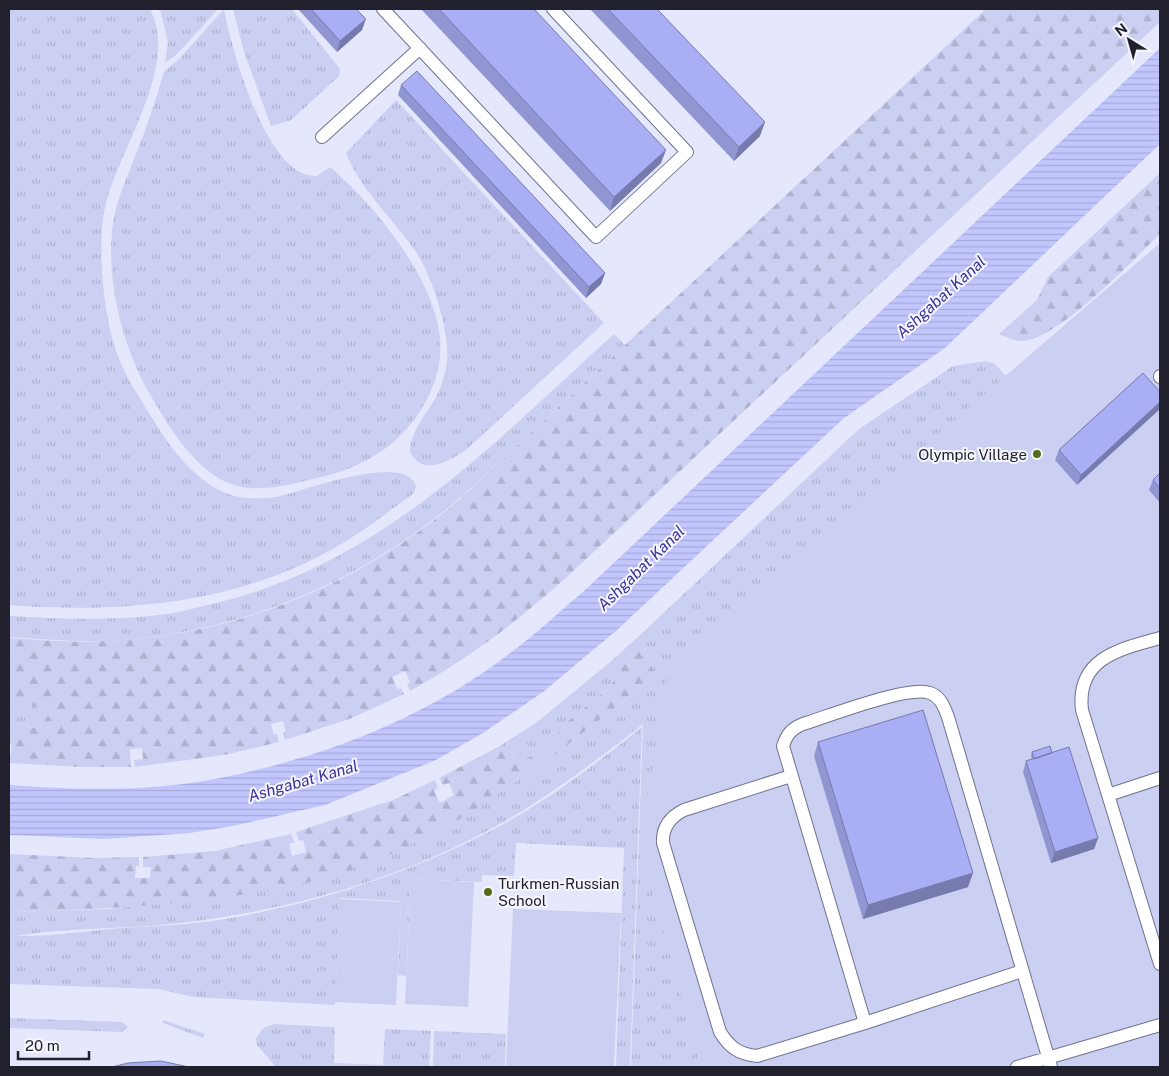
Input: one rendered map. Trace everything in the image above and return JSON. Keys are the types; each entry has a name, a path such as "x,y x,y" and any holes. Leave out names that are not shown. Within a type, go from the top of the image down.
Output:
{"lane":[{"path":"383,9 596,237 687,152 553,9"},
{"path":"322,137 420,48"},
{"path":"1160,638 1116,650 1105,657 1087,676 1083,687 1082,710 1160,964"},
{"path":"865,1023 783,746 786,736 794,728 906,692 930,693 938,697 948,717 1050,1063"},
{"path":"791,776 674,815 662,833 663,843 720,1032 733,1049 757,1056 865,1023 1022,971"},
{"path":"1108,794 1160,778"},
{"path":"1017,1067 1050,1063 1160,1025"}],"green space":[{"path":"9,9 150,9 157,32 157,56 144,108 112,185 105,207 102,241 103,280 108,319 120,361 135,391 174,450 207,483 220,491 239,497 276,497 352,476 394,472 409,477 416,487 413,494 364,529 317,557 276,575 233,589 189,599 145,605 54,607 9,605"},
{"path":"160,9 218,9 177,54 165,63 168,42"},
{"path":"224,9 243,80 267,135 282,157 299,172 317,176 330,167 365,201 383,222 400,244 427,292 436,315 440,338 440,358 429,396 407,429 392,443 376,455 347,469 298,483 275,487 252,488 230,484 209,472 181,443 152,398 133,360 120,318 112,275 112,232 115,212 148,124 164,72 180,58"},
{"path":"233,9 292,9 340,69 339,76 291,120 271,126 244,52"},
{"path":"986,9 1160,9 1160,22 567,577 511,624 472,653 410,691 407,685 410,682 405,671 392,677 397,689 401,688 404,694 352,718 285,740 283,733 286,732 283,721 271,724 274,735 277,734 279,742 224,755 135,767 134,760 143,759 142,748 130,749 131,767 81,767 9,763 12,745 9,744 9,721 39,729 49,714 9,693 9,638 95,642 193,631 275,608 315,591 390,551 452,506"},
{"path":"396,100 604,323 467,449 445,462 430,465 422,464 410,452 416,430 438,393 446,370 446,335 439,305 428,275 416,252 360,180 346,153"},
{"path":"1160,173 1160,234 1094,297 1054,328 1036,338 1021,341 999,334 1037,300 1048,277"},
{"name":"Olympic Village","path":"1160,243 1160,1067 701,1067 642,855 643,823 669,665"},
{"path":"614,334 625,345 482,478 426,525 390,550 353,571 275,607 193,630 107,641 70,641 9,637 9,616 68,619 147,616 173,613 212,604 272,586 328,561 381,531 430,496 523,418"},
{"path":"986,361 995,364 1006,376 718,1067 631,1067 643,724 591,764 519,813 465,843 428,859 353,887 314,898 236,915 155,926 179,924 223,919 271,910 339,892 405,870 469,842 519,815 573,780 642,727 630,1067 616,1067 624,848 516,843 514,876 482,875 482,882 411,879 406,976 398,975 401,901 340,898 335,1005 194,997 158,989 9,984 9,912 109,909 245,894 318,879 473,811 516,780 536,770 647,682 650,662 639,636 859,429 953,366","holes":["146,926 55,935 16,936 61,931"]},
{"path":"639,636 653,670 647,682 536,770 464,817 396,852 352,869 305,882 206,900 156,905 9,912 9,854 95,858 139,857 139,866 136,866 135,878 150,878 151,867 143,867 143,857 215,851 291,834 294,842 289,844 292,856 306,852 303,840 299,841 296,832 393,800 435,780 438,788 434,791 440,803 454,795 449,783 443,785 439,778 500,746 525,759 546,750 567,722 608,689 616,678 609,663"},
{"path":"609,663 616,678 608,689 567,722 546,750 525,759 500,746 537,722"},
{"path":"9,693 49,714 39,729 9,721"},
{"path":"411,879 474,882 468,1007 405,1004"},
{"path":"340,899 401,902 396,1005 335,1002"},
{"path":"513,909 621,913 614,1067 506,1067"},
{"path":"9,1018 122,1022 128,1027 122,1032 9,1028"},
{"path":"163,1020 205,1034 203,1038 163,1023"},
{"path":"274,1024 335,1027 334,1063 383,1065 385,1029 431,1031 429,1066 276,1067 257,1045 256,1038 263,1028"},
{"path":"434,1031 506,1034 505,1067 433,1066"}],"water":[{"name":"Ashgabat Kanal","path":"1160,48 1160,144 945,348 844,418 617,630 543,692 483,733 436,760 325,805 233,826 190,833 104,839 9,835 9,785 88,789 141,788 194,783 258,770 334,747 372,732 443,698 477,677 528,639 584,591"}],"building":[{"path":"311,9 356,9 366,19 340,41"},
{"path":"439,9 534,9 666,150 614,197"},
{"path":"608,9 657,9 765,122 739,147"},
{"path":"417,71 605,273 589,287 401,85"},
{"path":"1143,373 1160,392 1160,402 1081,475 1059,450"},
{"path":"1160,473 1160,488 1153,480"},
{"path":"923,710 973,873 868,905 818,742"},
{"path":"1050,746 1052,753 1034,759 1032,752"},
{"path":"1069,747 1098,838 1055,852 1026,761"},
{"path":"161,1061 189,1067 112,1067 128,1063"}],"place":[{"name":"Olympic Village","path":"1037,454"},
{"name":"Turkmen-Russian School","path":"488,892"}]}
